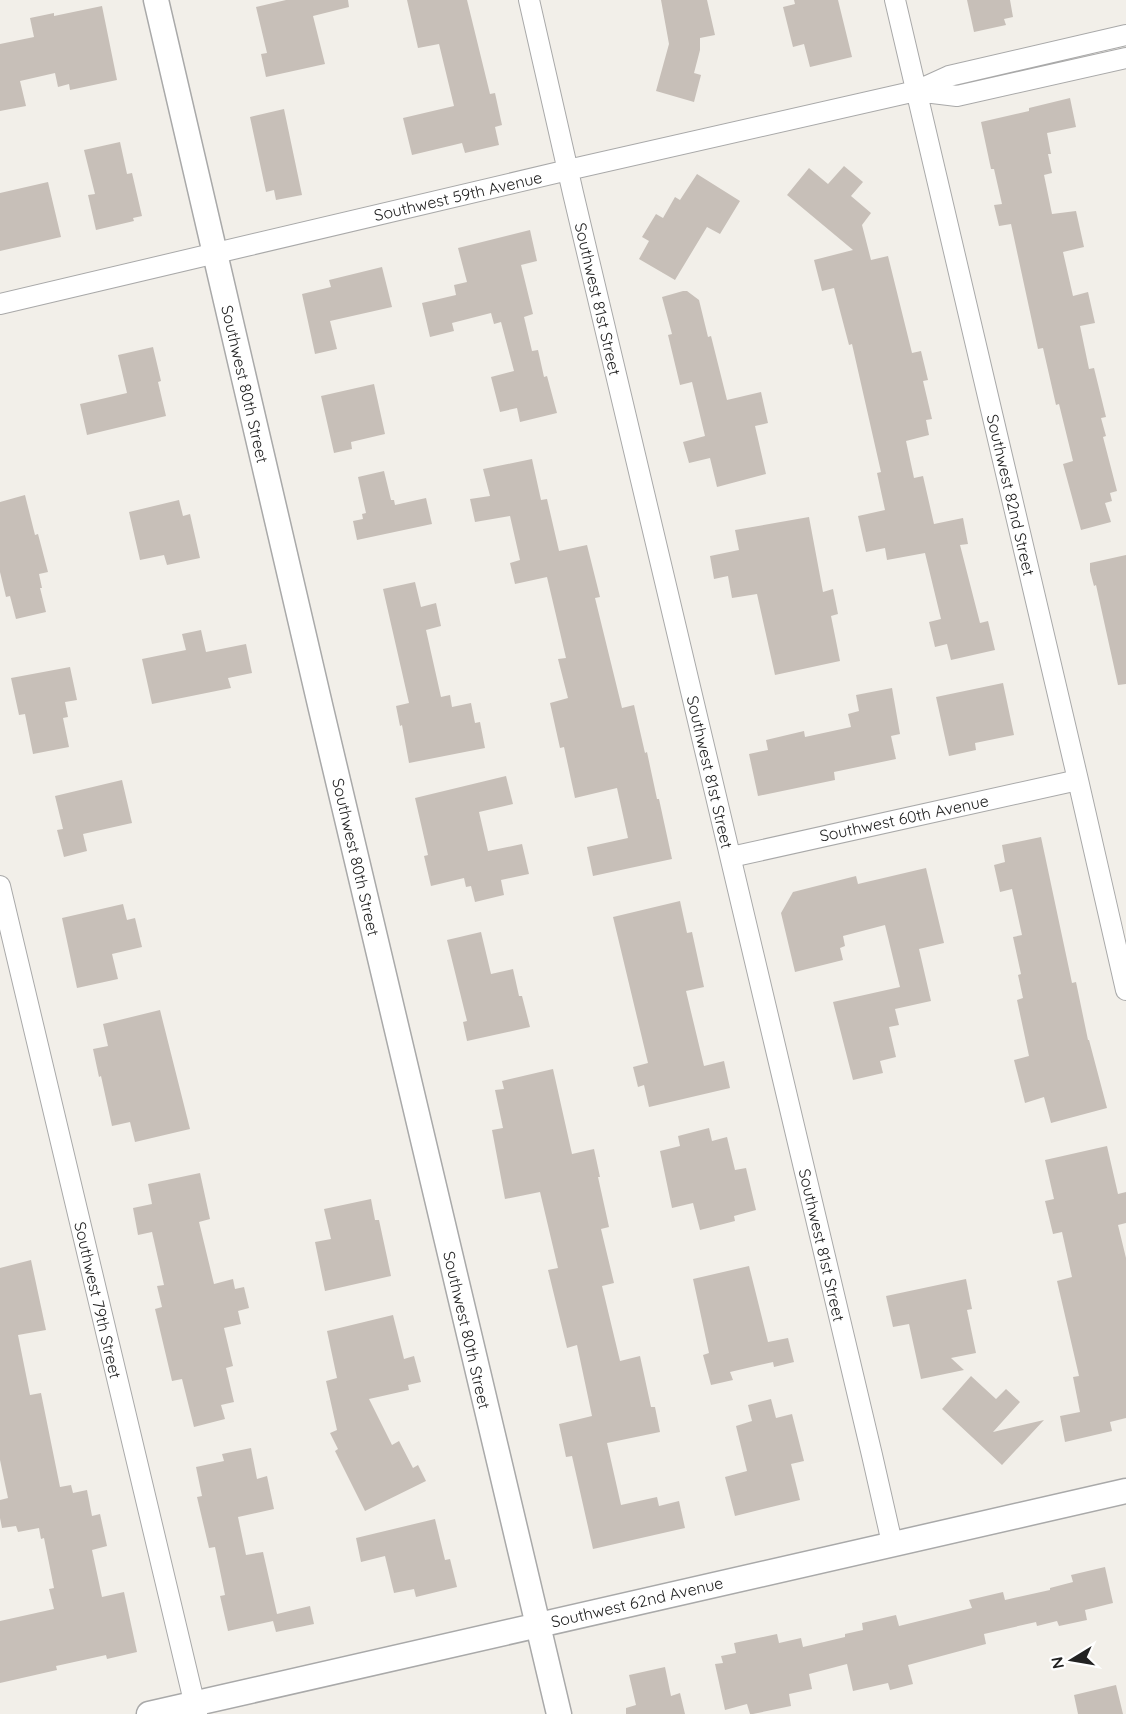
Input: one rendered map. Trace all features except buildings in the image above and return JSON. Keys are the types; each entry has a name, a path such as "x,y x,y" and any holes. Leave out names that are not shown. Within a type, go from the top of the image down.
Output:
{"street":[{"name":"Southwest 80th Street","path":"156,0 559,1714"},
{"name":"Southwest 81st Street","path":"529,0 892,1543"},
{"name":"Southwest 82nd Street","path":"895,0 1078,780 1121,948 1126,990"},
{"name":"Southwest 59th Avenue","path":"0,304 568,170 916,91 949,76 1126,35"},
{"name":"Southwest 59th Avenue","path":"916,91 957,96 1126,58"},
{"name":"Southwest 60th Avenue","path":"731,857 1078,780"},
{"name":"Southwest 79th Street","path":"0,886 196,1709"},
{"name":"Southwest 62nd Avenue","path":"149,1714 196,1709 538,1625 1126,1491"}]}
